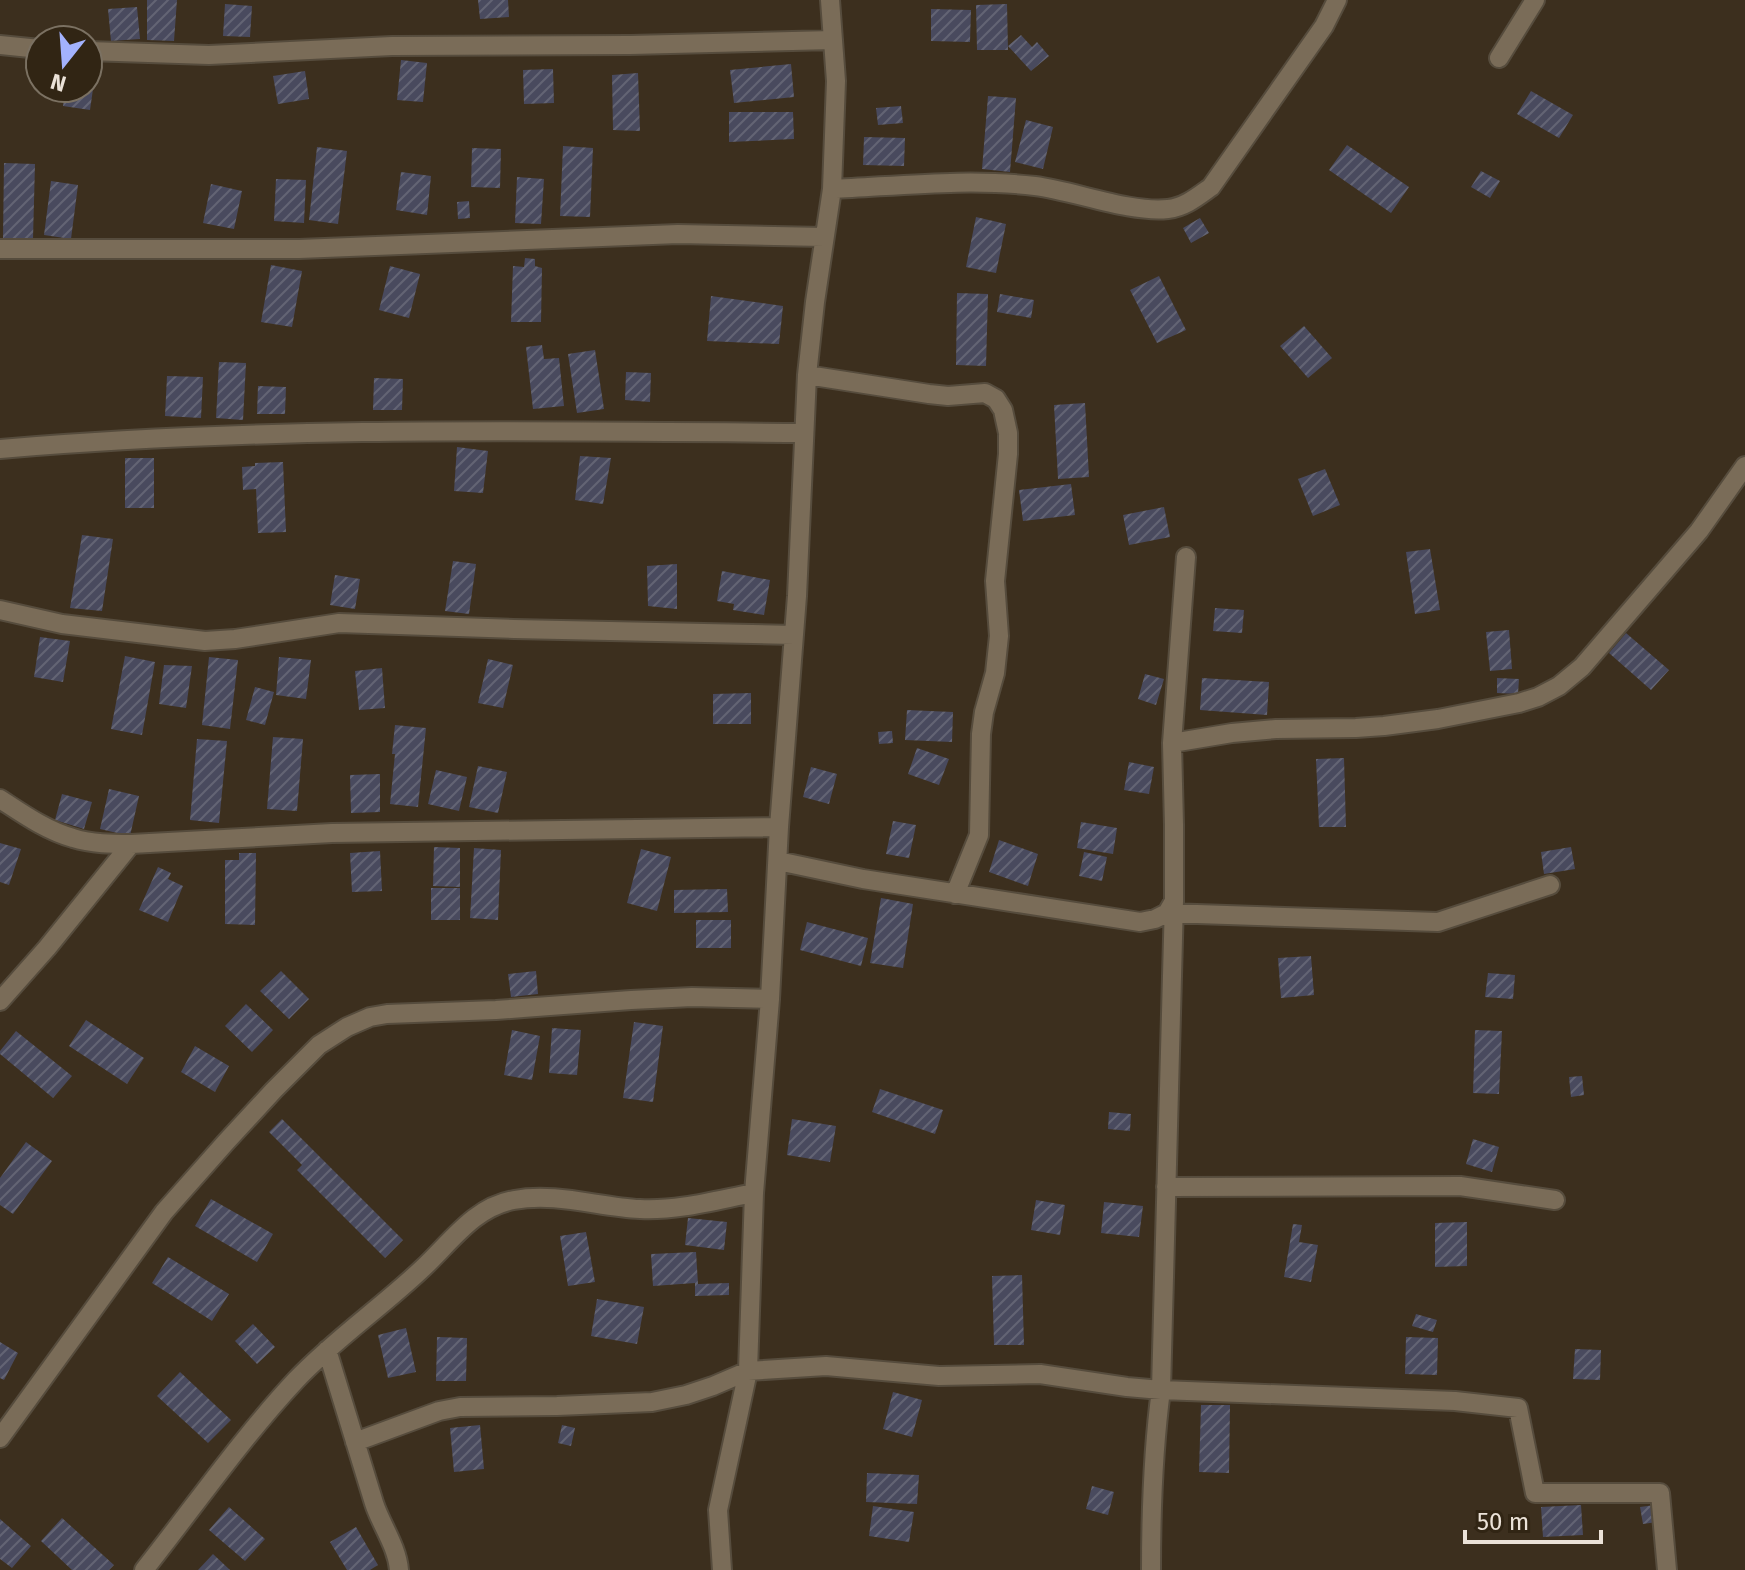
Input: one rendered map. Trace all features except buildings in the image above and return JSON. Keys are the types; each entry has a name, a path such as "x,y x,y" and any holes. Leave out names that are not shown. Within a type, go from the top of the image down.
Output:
{"street":[{"path":"722,1570 718,1510 748,1371 754,1193 794,635 807,375 832,189 836,81 830,0"},
{"path":"832,189 1009,183 1039,186 1137,207 1167,209 1188,204 1211,187 1324,26 1337,0"},
{"path":"1499,58 1535,0"},
{"path":"104,52 209,55 392,46 833,40"},
{"path":"0,45 24,47"},
{"path":"0,249 299,249 678,234 824,237"},
{"path":"807,375 938,395 985,393 996,399 1003,410 1008,454 995,581 999,636 981,734 979,835 955,894"},
{"path":"0,449 97,441 316,433 804,433"},
{"path":"1172,743 1276,729 1384,726 1438,719 1538,697 1559,686 1582,667 1699,531 1745,466"},
{"path":"1151,1570 1154,1446 1161,1390 1174,825 1172,743 1186,557"},
{"path":"0,610 62,624 205,641 339,623 794,635"},
{"path":"0,799 54,831 75,839 102,843 332,833 779,827"},
{"path":"0,1001 131,844"},
{"path":"778,861 863,879 1140,922 1155,919 1171,909 1438,922 1550,885"},
{"path":"0,1438 164,1212 274,1090 319,1045 347,1027 370,1017 387,1014 692,997 770,999"},
{"path":"1166,1187 1460,1186 1555,1200"},
{"path":"144,1570 295,1381 423,1268 476,1216 494,1205 538,1197 662,1210 754,1193"},
{"path":"327,1350 378,1517 394,1549 399,1570"},
{"path":"355,1442 439,1411 460,1407 652,1402 686,1395 748,1371 826,1366 939,1376 1040,1374 1161,1390 1455,1401 1518,1408 1535,1493 1660,1493 1667,1570"}]}
